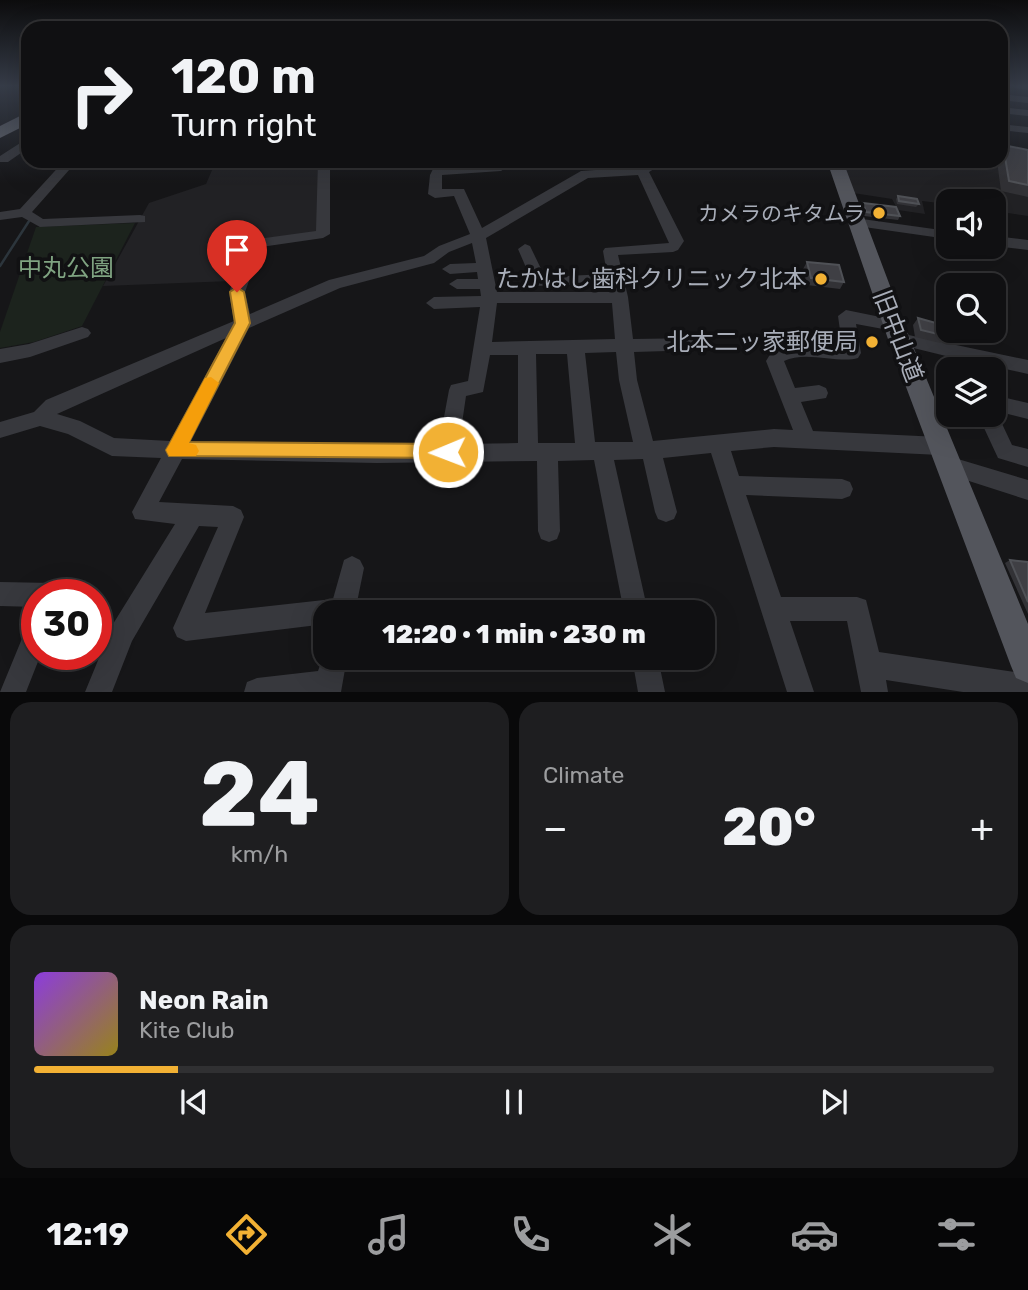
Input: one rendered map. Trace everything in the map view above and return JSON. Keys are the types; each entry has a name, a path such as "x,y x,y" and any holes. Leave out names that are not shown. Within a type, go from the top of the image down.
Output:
{"highway":[{"path":"0,136 21,122"},
{"path":"0,136 21,126"}],"main road":[{"name":"旧中山道","path":"837,168 896,332 1028,666"}],"street":[{"path":"1008,128 1028,130"},
{"path":"2,159 21,147"},
{"path":"2,159 21,159"},
{"path":"24,213 65,168"},
{"path":"313,614 186,628 233,517 143,512 243,323 237,292 255,243 323,234 324,168"},
{"path":"439,168 435,194 459,192 478,236 488,288 476,387 458,390 448,452"},
{"path":"0,430 40,418 52,406 335,284 429,260 454,243 478,236 596,168"},
{"path":"607,168 642,172 649,168"},
{"path":"642,172 677,241 673,247 610,251 620,297 623,345 666,512"},
{"path":"0,216 24,213 40,223 140,219"},
{"path":"855,222 936,233"},
{"path":"1006,242 1028,245"},
{"path":"525,249 540,282 615,279"},
{"path":"450,269 488,288"},
{"path":"457,284 620,297"},
{"path":"434,303 488,288"},
{"path":"807,439 775,360 780,353 826,349 852,353 846,316 954,350 1028,367"},
{"path":"0,356 30,350 82,333"},
{"path":"482,349 576,349 623,345 700,344"},
{"path":"576,349 594,450 633,600"},
{"path":"527,350 549,531"},
{"path":"954,350 955,357"},
{"path":"789,396 819,393"},
{"path":"1006,406 1028,411"},
{"path":"40,418 73,427 112,447 176,450 538,452 648,450 774,438 807,439 944,456 1028,490"},
{"path":"993,427 1005,453 1028,458"},
{"path":"718,443 776,609 801,691"},
{"path":"733,485 842,489"},
{"path":"98,691 122,633 194,514"},
{"path":"345,600 352,568"},
{"path":"0,594 21,594"},
{"path":"776,609 857,610 875,691"},
{"path":"869,664 1028,688"},
{"path":"12,691 21,670"},
{"path":"648,670 652,691"},
{"path":"257,691 330,677"}],"shaded area":[{"path":"1008,160 1028,160 1028,216 1006,213 1006,189 936,189 936,203 922,201 925,214 898,210 892,199 853,193 845,168 919,170 1008,168"},
{"path":"213,168 320,168 317,232 251,240 232,281 103,286 149,203 206,184"}],"green space":[{"name":"中丸公園","path":"135,223 82,326 34,342 0,348 0,332 36,227"}],"building":[{"path":"1008,146 1028,150 1028,185 1009,181"},
{"path":"898,196 917,199 919,204 899,201"},
{"path":"863,203 896,207 900,216 866,212"},
{"path":"807,262 839,265 844,282 811,278"},
{"path":"918,318 936,323 936,334 921,330"},
{"path":"1010,560 1028,562 1028,602"}],"waterway":[{"path":"0,266 31,218"}],"slow traffic":[{"path":"189,451 176,450 211,383"}],"place":[{"name":"カメラのキタムラ","path":"879,213"},
{"name":"たかはし歯科クリニック北本","path":"821,279"},
{"name":"北本二ッ家郵便局","path":"872,342"}],"route":[{"path":"237,292 243,323 176,450 377,454 448,452"}]}
